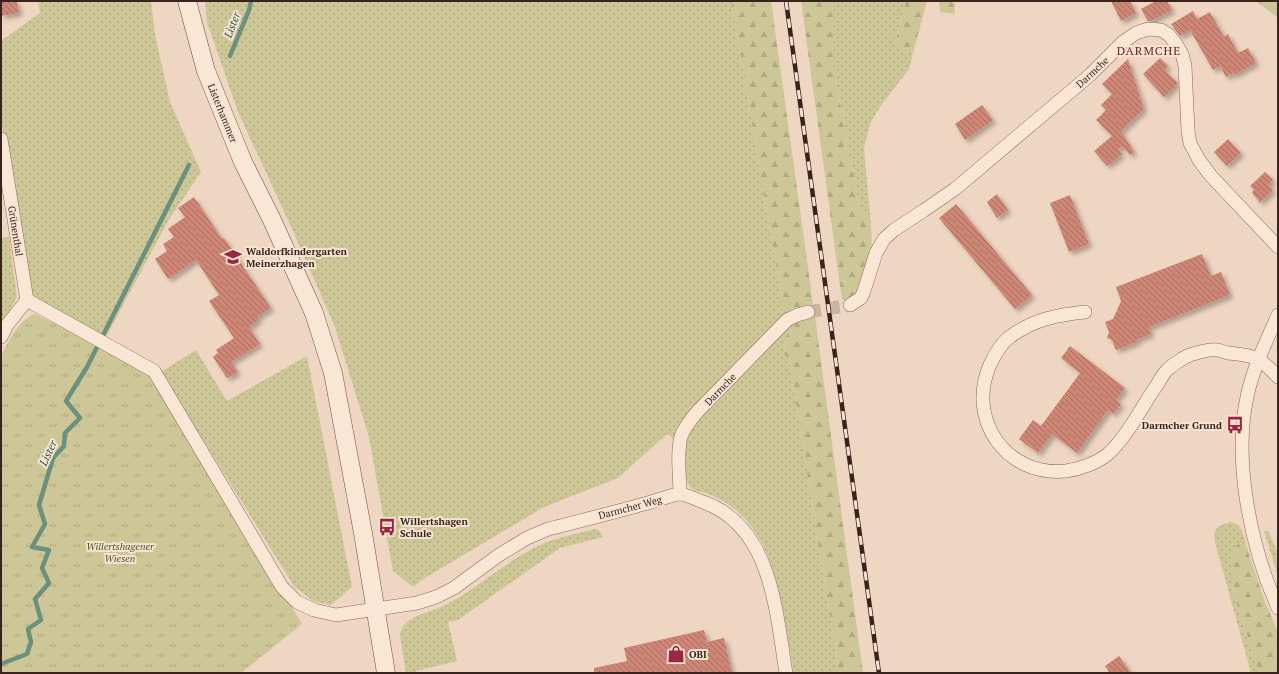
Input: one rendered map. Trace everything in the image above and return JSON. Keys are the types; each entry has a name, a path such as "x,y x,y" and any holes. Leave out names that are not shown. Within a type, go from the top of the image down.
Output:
{"main road":[{"name":"Listerhammer","path":"188,1 206,71 243,162 272,220 314,313 333,373 363,533 386,673"}],"street":[{"name":"Darmche","path":"850,305 861,298 876,253 884,239 894,230 955,188 1090,75 1123,42 1136,33 1148,29 1161,30 1169,35 1182,54 1185,66 1188,131 1190,143 1199,160 1211,176 1278,246"},
{"name":"Grünenthal","path":"1,139 27,300"},
{"path":"1,337 7,325 27,300"},
{"name":"Darmcher Weg","path":"27,300 154,371 282,587 297,602 314,610 336,615 417,603 436,597 454,588 499,555 527,538 548,529 680,494"},
{"name":"Darmche","path":"680,494 679,455 682,436 688,423 787,320 808,312"},
{"path":"1085,312 1058,315 1029,324 1016,332 995,354 985,375 983,398 984,412 987,424 992,434 1009,455 1033,468 1047,471 1067,471 1087,466 1107,454 1122,438 1168,369 1189,355 1215,350 1258,359 1278,377"},
{"path":"1278,315 1258,359 1252,377 1247,399 1242,440 1246,503 1256,549 1278,608"},
{"path":"680,494 710,504 728,514 744,530 754,545 763,563 770,585 786,673"}],"green space":[{"path":"38,1 151,1 155,35 170,102 201,172 168,221 105,339 31,298 1,121 1,41 40,13"},
{"path":"205,1 731,1 783,306 780,319 675,440 667,434 618,478 544,507 425,578 413,587 393,571 369,437 335,327 238,112 207,22"},
{"path":"731,1 771,1 813,304 792,309 780,319 783,306"},
{"path":"801,1 834,1 834,70 859,204 871,226 872,251 858,292 851,297 842,300"},
{"path":"834,1 906,1 894,45 913,53 909,69 882,104 870,124 864,148 871,226 859,204 834,70"},
{"path":"906,1 927,1 913,53 894,46"},
{"path":"939,1 954,1 955,14 940,12"},
{"path":"1256,1 1278,1 1278,18"},
{"path":"9,237 17,297 1,327 1,238"},
{"name":"Willertshagener Wiesen","path":"34,314 141,364 160,387 302,624 241,673 1,673 1,356 19,326 28,317"},
{"path":"815,317 863,673 839,673 789,358 784,354 785,340 790,325"},
{"path":"790,325 785,340 784,354 789,358 839,673 794,673 784,613 774,571 757,534 745,519 732,507 716,497 692,488 687,481 685,470 684,457 686,440 694,424"},
{"path":"196,350 227,401 307,356 352,587 331,605 313,601 294,586 161,372"},
{"path":"1230,522 1238,525 1240,528 1244,535 1247,548 1239,542 1232,589 1260,673 1251,673 1215,542 1215,533 1217,528"},
{"path":"595,529 600,531 603,537 560,548 458,620 448,622 457,661 416,671 416,673 406,673 400,635 402,628 411,619 455,600 524,553 536,547 558,539"},
{"path":"1264,531 1268,531 1278,553 1278,576"},
{"path":"1239,542 1247,548 1265,602 1278,632 1278,673 1260,673 1232,589 1230,557"}],"building":[{"path":"1,1 17,1 19,13 1,16"},
{"path":"1111,1 1130,1 1136,13 1121,21"},
{"path":"1156,1 1167,1 1172,10 1151,21 1148,21 1141,9"},
{"path":"1193,11 1197,19 1210,12 1224,37 1228,34 1238,53 1248,48 1256,63 1234,75 1233,73 1226,77 1220,66 1213,70 1190,30 1180,36 1171,24"},
{"path":"1160,58 1168,66 1164,70 1178,83 1164,97 1143,74"},
{"path":"1128,59 1144,109 1121,131 1134,152 1130,155 1122,146 1118,149 1122,154 1107,166 1094,151 1112,136 1096,120 1106,110 1101,105 1112,94 1102,84"},
{"path":"982,105 993,120 965,140 955,124"},
{"path":"1228,139 1241,153 1227,166 1214,152"},
{"path":"1265,172 1273,180 1268,185 1273,190 1259,203 1252,193 1254,190 1250,186"},
{"path":"997,194 1008,210 997,218 987,202"},
{"path":"1070,195 1089,244 1069,252 1050,203"},
{"path":"194,197 222,239 224,238 271,308 257,317 259,320 249,327 260,344 231,362 238,372 227,378 213,357 218,353 216,350 234,338 209,301 219,295 196,260 168,279 155,259 167,251 163,244 174,237 168,229 185,217 178,208"},
{"path":"956,204 1032,295 1015,309 939,218"},
{"path":"1202,254 1211,276 1221,272 1230,295 1149,327 1151,334 1136,340 1137,342 1116,350 1112,340 1107,338 1109,332 1105,322 1113,319 1121,301 1116,287"},
{"path":"1070,346 1125,388 1116,400 1121,404 1113,414 1108,410 1077,453 1052,434 1038,453 1019,439 1033,420 1041,426 1080,373 1061,358"},
{"name":"OBI","path":"704,630 707,642 724,638 732,673 594,673 594,668 627,661 624,648"},
{"path":"1119,656 1131,673 1110,673 1105,666"}],"waterway":[{"name":"Lister","path":"230,56 249,10 251,1"},
{"name":"Lister","path":"1,664 27,654 31,642 28,629 41,620 35,599 49,583 42,568 49,550 32,547 45,524 39,505 53,458 64,446 65,433 80,418 66,401 87,367 189,165"}],"tunnel":[{"path":"808,312 850,305"}],"railway":[{"path":"786,1 879,673"}],"place":[{"name":"Waldorfkindergarten Meinerzhagen","path":"233,257"},
{"name":"Darmcher Grund","path":"1235,425"},
{"name":"Willertshagen Schule","path":"387,527"},
{"name":"OBI","path":"676,654"}],"district":[{"name":"DARMCHE","path":"1149,51"}]}
